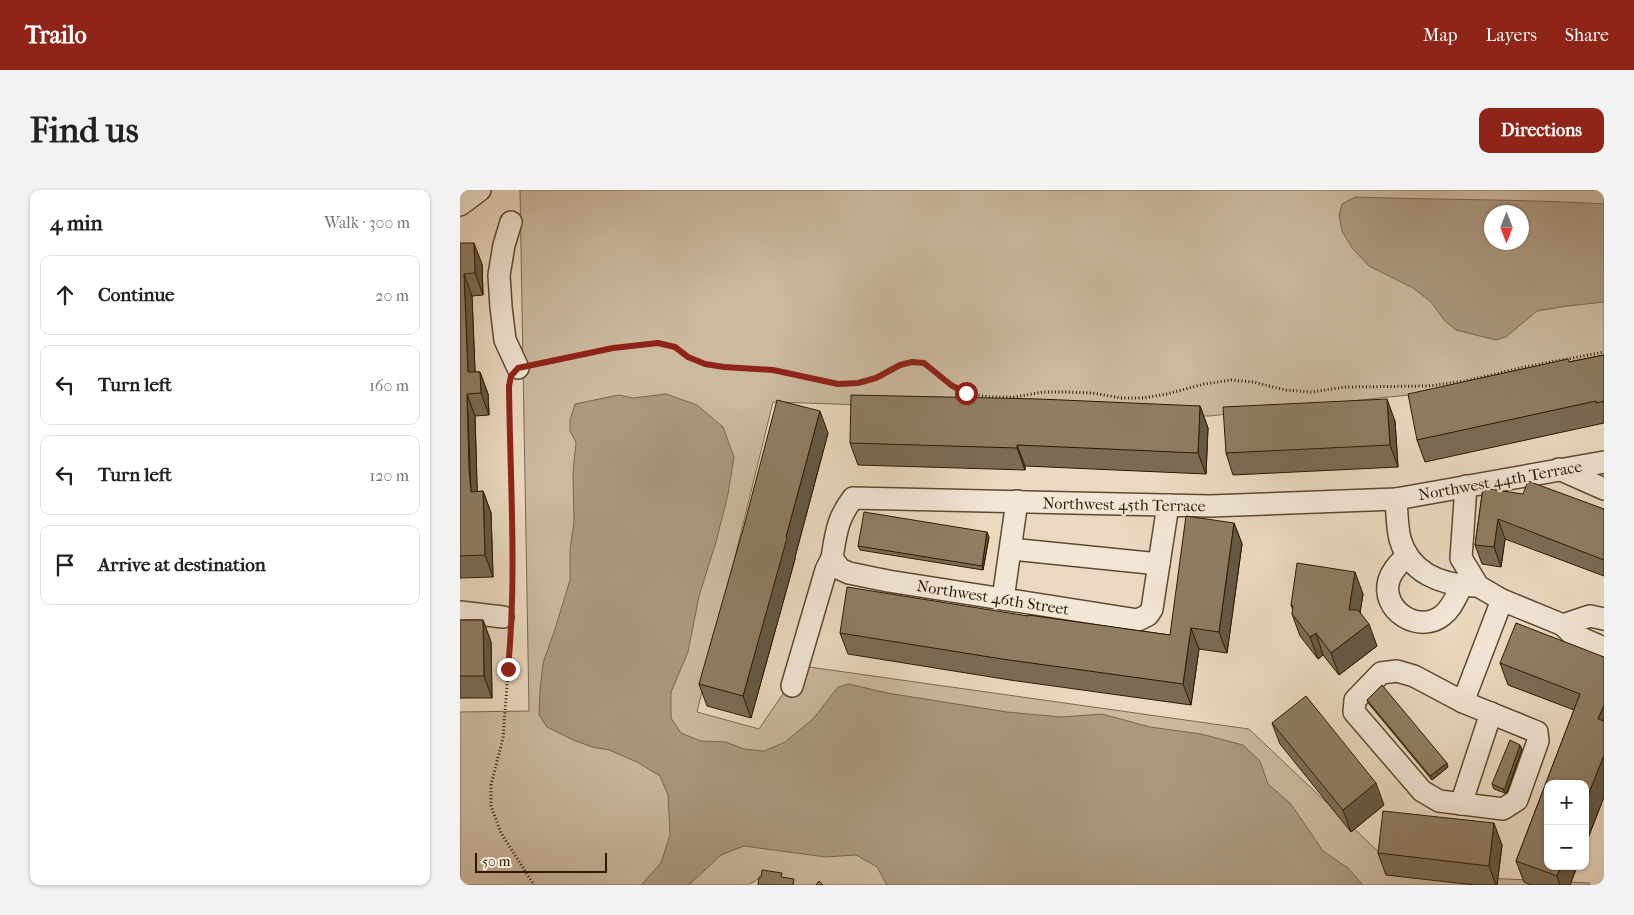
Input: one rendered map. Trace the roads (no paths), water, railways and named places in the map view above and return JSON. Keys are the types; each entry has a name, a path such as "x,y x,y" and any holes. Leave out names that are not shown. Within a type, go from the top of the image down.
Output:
{"street":[{"path":"460,205 480,190"},
{"path":"510,222 499,275 505,340 518,368"},
{"name":"Northwest 44th Terrace","path":"1396,500 1604,462"},
{"path":"1558,469 1604,489"},
{"path":"1466,486 1461,558 1470,586"},
{"name":"Northwest 45th Terrace","path":"836,564 836,530 843,510 852,498 1210,506 1396,500"},
{"path":"1396,500 1400,538 1407,555 1417,568 1444,582 1470,586 1563,625 1572,634 1604,648"},
{"path":"1003,599 1018,501"},
{"path":"1011,549 1159,564 1168,505"},
{"path":"1407,555 1393,570 1388,581 1388,593 1391,604 1399,614 1409,620 1420,623 1432,621 1443,615 1470,586"},
{"path":"792,686 826,570 836,564"},
{"name":"Northwest 46th Street","path":"836,564 849,573 888,581 1138,620 1148,615 1152,608 1159,564"},
{"path":"1463,702 1502,600"},
{"path":"460,612 509,614"},
{"path":"1563,625 1590,616 1604,619"},
{"path":"1397,671 1414,676 1463,702 1491,713 1537,732 1538,741 1517,800 1503,809 1439,801 1422,791 1354,712 1355,700 1382,673 1397,671"},
{"path":"1461,804 1491,713"}]}
